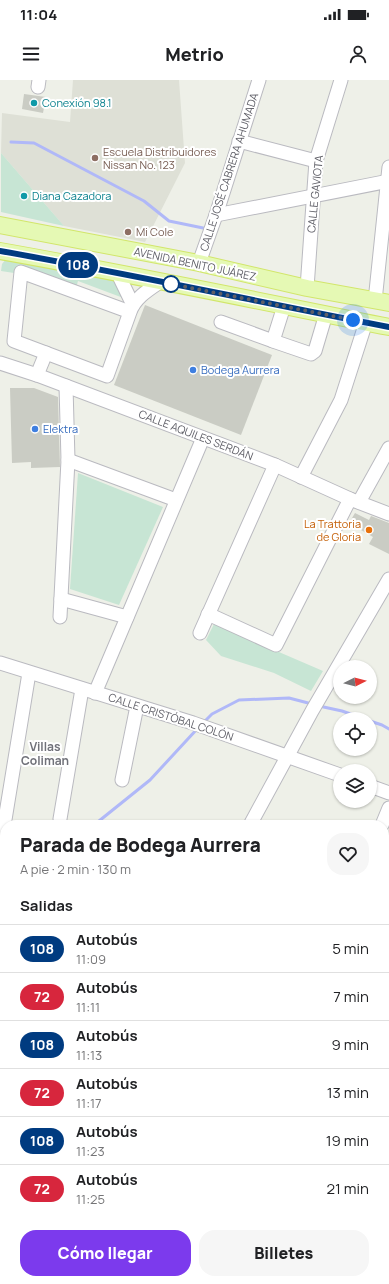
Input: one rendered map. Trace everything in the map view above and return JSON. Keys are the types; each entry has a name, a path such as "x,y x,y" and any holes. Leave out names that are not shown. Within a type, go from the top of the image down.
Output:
{"main road":[{"name":"AVENIDA BENITO JUÁREZ","path":"0,225 199,263 307,288 382,302"},
{"path":"0,251 117,272 160,282 389,327"}],"street":[{"name":"CALLE JOSÉ CABRERA AHUMADA","path":"199,263 259,80"},
{"name":"CALLE GAVIOTA","path":"307,288 316,161 341,80"},
{"path":"239,141 316,161"},
{"path":"382,302 389,166"},
{"path":"216,215 388,182"},
{"path":"132,309 20,272 14,341 107,376 132,309 147,291 160,282"},
{"path":"117,272 132,309"},
{"path":"273,341 284,306"},
{"path":"222,322 311,354 314,351 326,314"},
{"path":"301,477 342,400 366,322"},
{"path":"37,375 46,353"},
{"name":"CALLE AQUILES SERDÁN","path":"0,364 37,375 275,465 389,514"},
{"path":"60,617 68,460 66,386"},
{"path":"95,693 202,438"},
{"path":"208,614 276,645 355,500 389,448"},
{"path":"68,460 176,500"},
{"path":"200,633 275,465"},
{"path":"253,820 312,710 389,579"},
{"path":"61,599 127,617"},
{"name":"CALLE CRISTÓBAL COLÓN","path":"0,664 193,723 333,773"},
{"path":"5,820 30,672"},
{"path":"60,819 82,689"},
{"path":"122,780 137,706"},
{"path":"377,788 389,792"},
{"path":"384,820 389,808"}],"shaded area":[{"name":"Escuela Distribuidores Nissan No. 123","path":"73,80 179,80 185,163 145,242 64,226 1,153 2,113 70,122"}],"green space":[{"path":"1,153 64,226 1,212"},
{"path":"6,259 115,281 126,299 78,281 76,288 18,265 14,273 1,271 2,264"},
{"path":"78,473 163,507 119,605 70,589"},
{"path":"214,624 323,671 311,691 274,673 221,656 206,640"}],"building":[{"name":"Conexión 98.1","path":"24,94 46,97 43,113 22,109"},
{"name":"Bodega Aurrera","path":"145,305 272,355 241,435 114,385"},
{"name":"Elektra","path":"10,388 34,388 58,397 60,467 31,468 31,462 12,463"},
{"path":"355,513 369,520 371,516 389,523 389,554 369,544 373,537 349,523"}],"waterway":[{"path":"11,142 34,143 144,201 169,221 208,229"},
{"path":"203,723 212,714 239,700 289,698 312,704"},
{"path":"319,706 345,712"},
{"path":"377,723 389,729"},
{"path":"100,820 150,780 198,728"}],"bus line":[{"name":"108","path":"0,251 117,272 160,282 389,327"}],"place":[{"name":"Conexión 98.1","path":"34,103"},
{"name":"Escuela Distribuidores Nissan No. 123","path":"95,158"},
{"name":"Diana Cazadora","path":"24,196"},
{"name":"Mi Cole","path":"128,232"},
{"name":"Bodega Aurrera","path":"193,370"},
{"name":"Elektra","path":"35,429"},
{"name":"La Trattoria de Gloria","path":"369,530"}],"district":[{"name":"Villas Coliman","path":"45,754"}],"route":[{"path":"171,284 353,320"}]}
